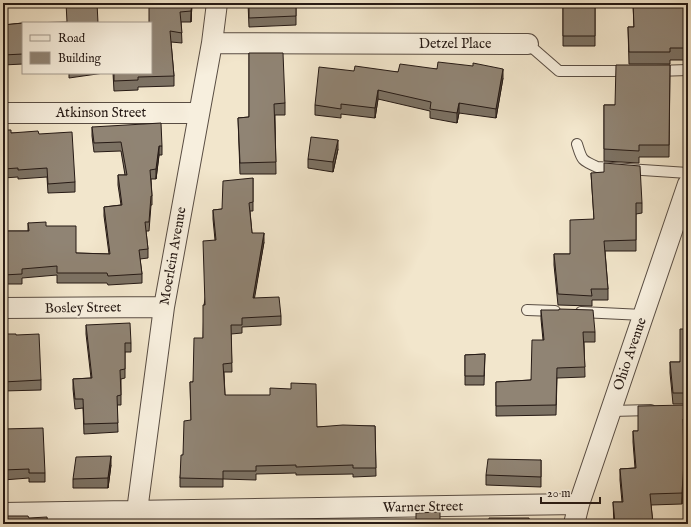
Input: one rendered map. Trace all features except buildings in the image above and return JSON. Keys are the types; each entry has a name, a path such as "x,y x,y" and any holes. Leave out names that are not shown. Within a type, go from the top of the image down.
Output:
{"street":[{"name":"Moerlein Avenue","path":"137,511 164,307 212,43 217,3"},
{"name":"Detzel Place","path":"212,43 528,44"},
{"name":"Atkinson Street","path":"3,113 199,113"},
{"name":"Ohio Avenue","path":"574,524 579,504 687,190"},
{"name":"Bosley Street","path":"3,308 164,307"},
{"name":"Warner Street","path":"3,513 579,504"}],"lane":[{"name":"Detzel Place","path":"528,44 559,71 688,70"},
{"path":"577,144 581,157 585,162 597,167 688,173"},
{"path":"527,310 644,315"},
{"path":"611,411 664,410"}]}
